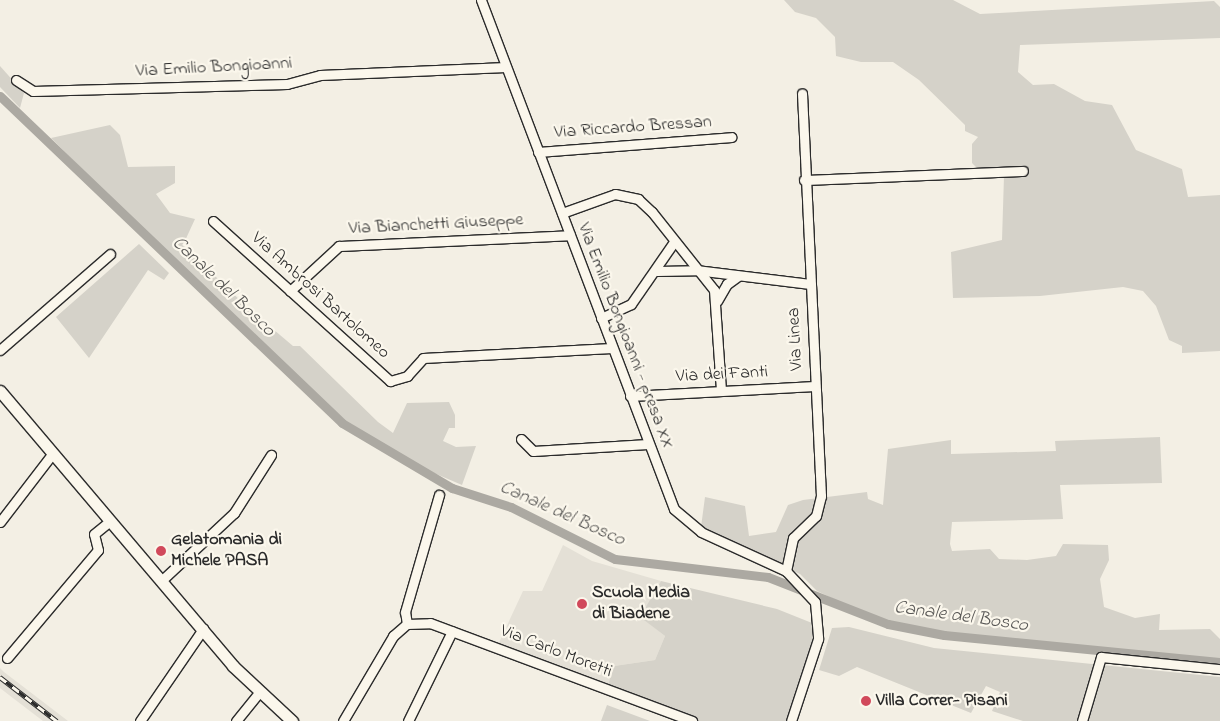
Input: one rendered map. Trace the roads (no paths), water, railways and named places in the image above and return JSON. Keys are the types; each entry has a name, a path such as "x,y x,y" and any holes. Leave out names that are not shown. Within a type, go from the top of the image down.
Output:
{"main road":[{"path":"0,391 161,581 259,693 286,719"}],"street":[{"name":"Via Emilio Bongioanni - presa XX","path":"481,0 648,444 681,518 702,532 786,571 799,581 810,594 819,614 818,639 791,721"},
{"name":"Via Emilio Bongioanni","path":"16,80 33,91 287,84 320,75 506,67"},
{"name":"Via Linea","path":"786,571 792,538 816,516 820,507 804,180 802,93"},
{"name":"Via Riccardo Bressan","path":"538,152 731,137"},
{"path":"804,180 1023,171"},
{"path":"562,213 603,197 625,195 646,205 696,270 708,280 717,302 721,392"},
{"name":"Via Ambrosi Bartolomeo","path":"213,221 390,381 407,376 423,358 612,348"},
{"name":"Via Bianchetti Giuseppe","path":"290,291 339,246 570,235"},
{"path":"601,318 631,304 657,271 674,242"},
{"path":"0,350 110,254"},
{"path":"657,271 696,270 810,284"},
{"path":"717,302 726,284 738,276"},
{"name":"Via dei Fanti","path":"630,396 815,386"},
{"path":"521,439 533,450 648,444"},
{"path":"0,522 53,453"},
{"path":"161,581 234,513 270,455"},
{"path":"343,721 393,636 407,624 404,612 439,495"},
{"path":"8,658 98,550 94,534 110,521"},
{"name":"Via Carlo Moretti","path":"407,624 430,624 452,631 692,721"},
{"path":"140,721 203,629"},
{"path":"408,721 452,631"},
{"path":"1082,721 1101,657 1220,669"},
{"path":"236,721 259,693"}],"waterway":[{"name":"Canale del Bosco","path":"0,96 342,423 452,488 511,507 615,559 768,577 888,624 944,635 1220,662"}],"railway":[{"path":"0,677 57,721"}],"place":[{"name":"Gelatomania di Michele PASA","path":"161,551"},
{"name":"Scuola Media di Biadene","path":"582,604"},
{"name":"Villa Correr- Pisani","path":"866,701"}]}
